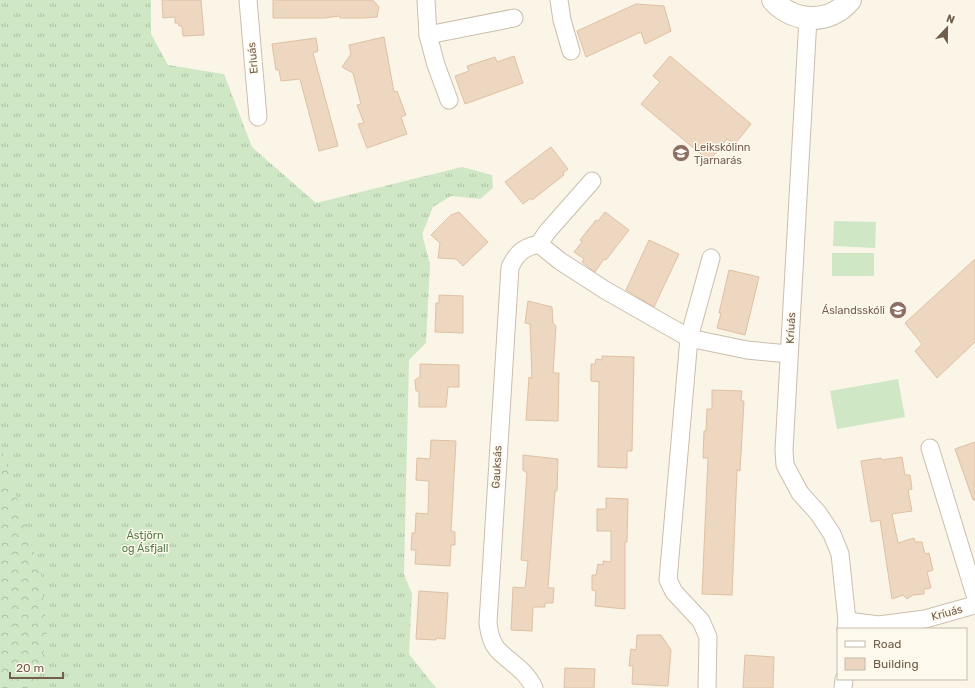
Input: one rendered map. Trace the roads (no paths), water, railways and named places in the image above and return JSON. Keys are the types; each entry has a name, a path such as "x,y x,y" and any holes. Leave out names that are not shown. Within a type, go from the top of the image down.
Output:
{"street":[{"name":"Erluás","path":"248,0 258,117"},
{"path":"426,0 428,36 436,65 449,100"},
{"path":"559,0 562,20 571,51"},
{"path":"773,0 779,7 793,15 808,18 823,17 837,12 850,0"},
{"path":"428,36 514,18"},
{"name":"Kríuás","path":"808,18 784,450 785,465 800,493 818,513 832,534 840,554 846,625 879,625 925,619 975,605"},
{"path":"592,181 547,232 539,244 560,261 605,290 689,338 747,350 789,354"},
{"name":"Gauksás","path":"534,688 525,673 496,648 489,634 488,623 510,267 516,255 525,248 539,244"},
{"path":"707,688 708,637 701,621 674,592 668,580 689,338 711,258"},
{"name":"Kríuás","path":"930,448 975,596"}],"place":[{"name":"Leikskólinn Tjarnarás","path":"681,153"},
{"name":"Áslandsskóli","path":"898,310"}],"park label":[{"name":"Ástjörn og Ásfjall","path":"145,541"}]}
